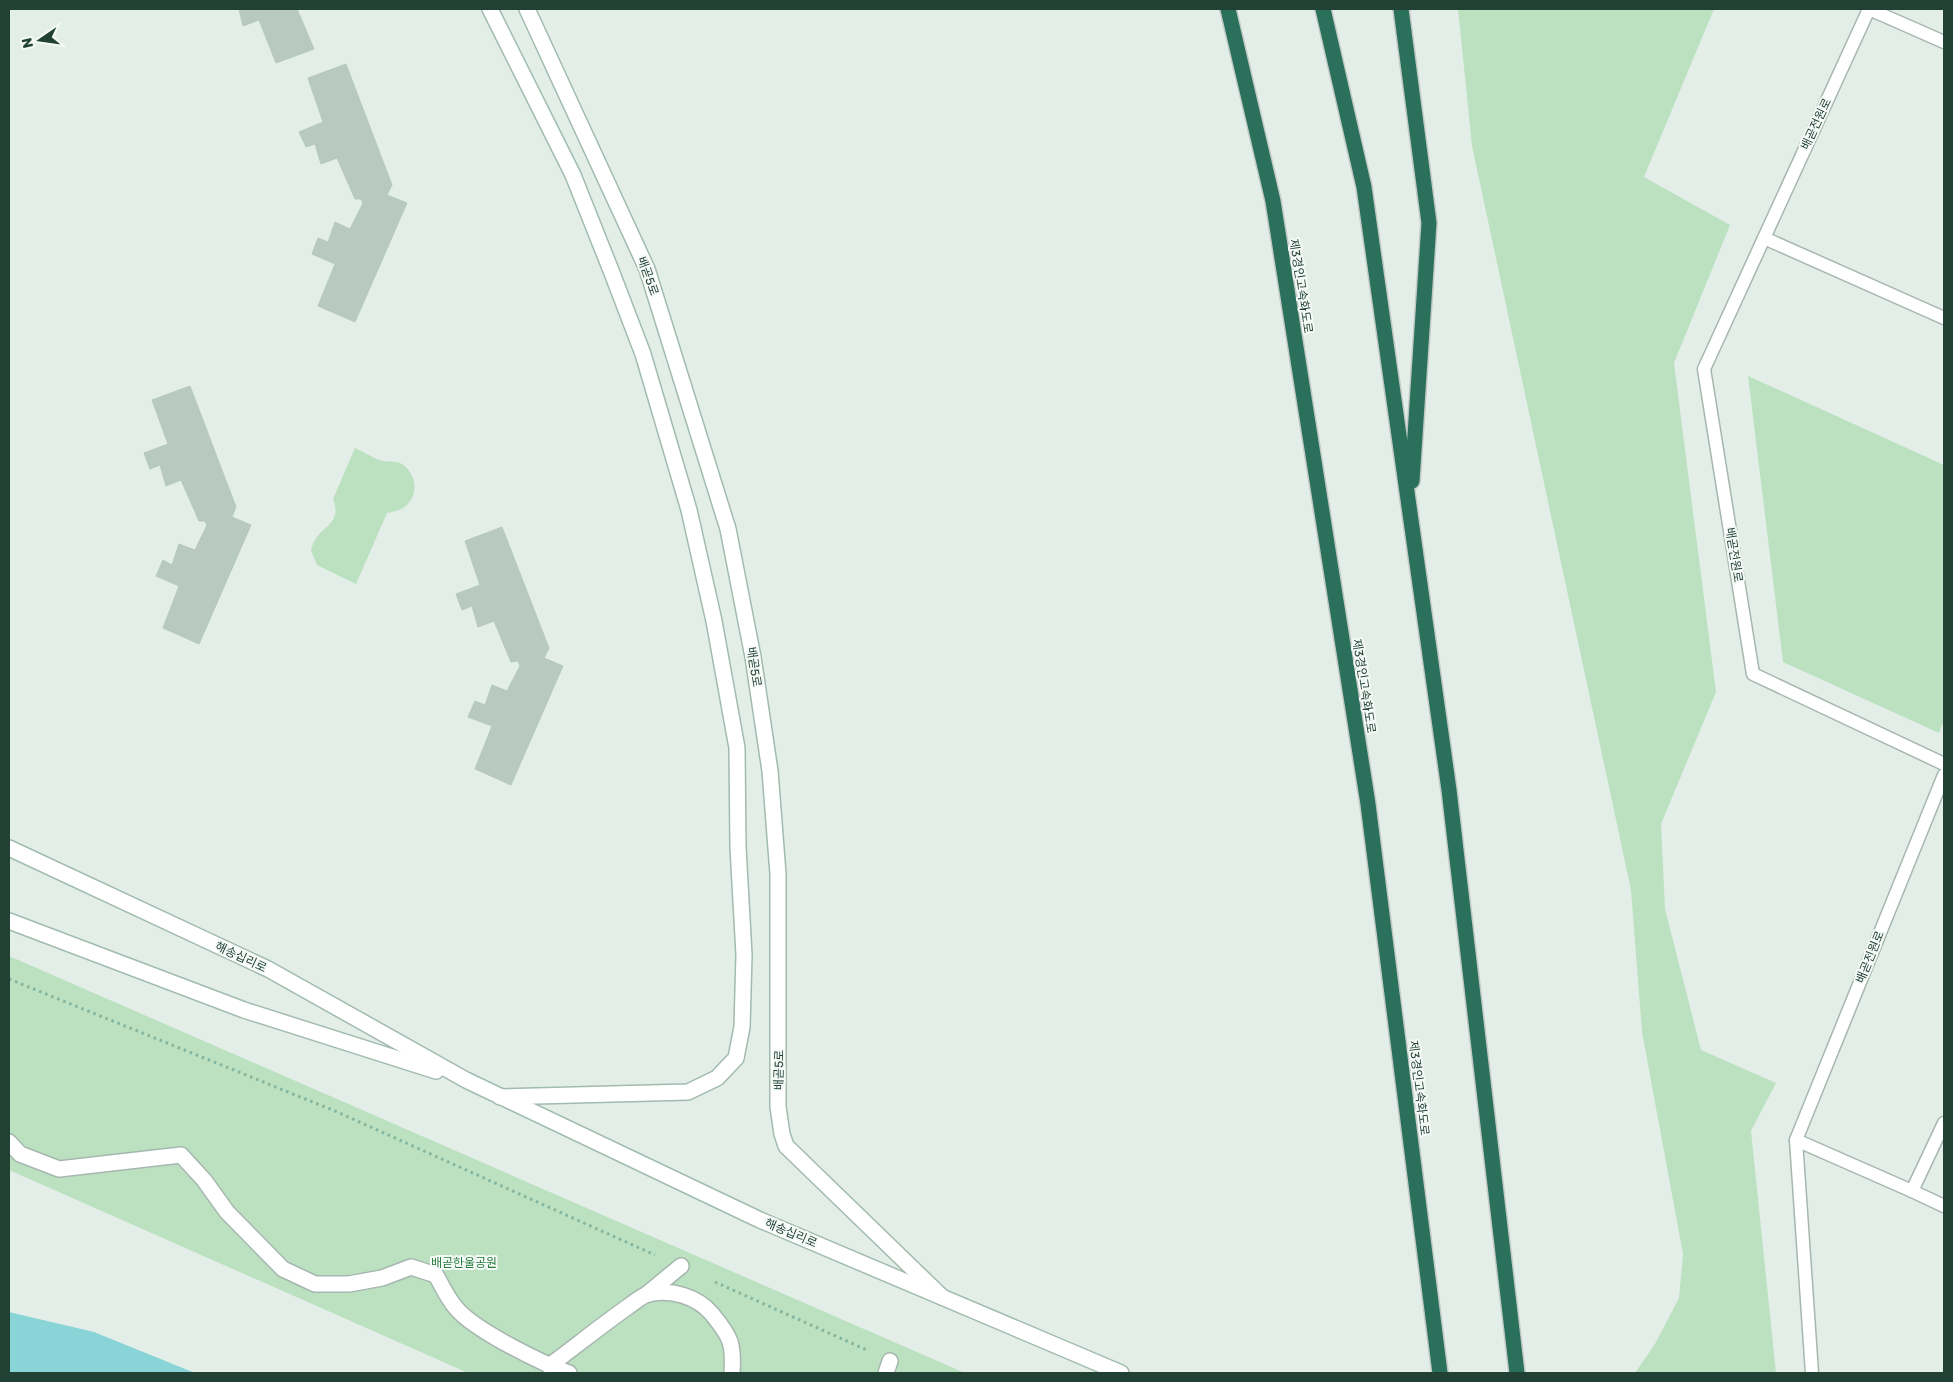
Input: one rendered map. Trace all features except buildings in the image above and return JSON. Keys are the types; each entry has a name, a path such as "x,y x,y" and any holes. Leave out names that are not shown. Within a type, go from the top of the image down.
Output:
{"highway":[{"name":"제3경인고속화도로","path":"1228,9 1273,201 1368,804 1440,1373"},
{"path":"1323,9 1364,187 1449,790 1517,1373"},
{"path":"1401,9 1429,222 1410,513"}],"street":[{"path":"490,9 572,175 612,273 643,354 689,510 714,621 737,748 738,847 744,955 742,1027 736,1058 717,1078 688,1092 500,1097"},
{"name":"배곧5로","path":"527,9 647,269 728,529 753,657 770,772 778,874 778,1107 782,1134 786,1146 942,1297"},
{"name":"해송십리로","path":"9,848 268,969 466,1080 760,1220 1121,1373"},
{"name":"해송십리로","path":"9,921 244,1010 466,1080"},
{"path":"9,1142 20,1154 59,1169 182,1155 204,1180 227,1212 283,1269 315,1284 349,1284 382,1278 411,1267 436,1275 456,1309 487,1331 550,1366 569,1373"},
{"path":"550,1366 609,1320 647,1294 681,1266"},
{"path":"647,1294 671,1293 692,1298 709,1311 723,1328 734,1350 732,1373"}],"lane":[{"name":"배곧전원로","path":"1944,42 1869,9 1704,369 1753,674 1944,764"},
{"path":"1764,238 1944,318"},
{"name":"배곧전원로","path":"1812,1373 1796,1140 1944,775"},
{"path":"1912,1191 1944,1123"},
{"path":"1796,1140 1944,1206"}],"path":[{"path":"9,979 335,1111 681,1266 888,1367"}],"green space":[{"path":"1458,9 1714,9 1644,177 1730,225 1674,363 1716,692 1661,824 1665,909 1701,1050 1776,1083 1751,1131 1776,1373 1635,1373 1655,1344 1679,1298 1683,1254 1642,1032 1631,890 1472,146"},
{"path":"1748,376 1944,465 1944,721 1939,733 1783,662"},
{"path":"355,448 380,460 402,464 412,475 415,489 407,505 387,513 356,584 317,565 311,551 318,536 335,516 333,499"},
{"name":"배곧한울공원","path":"9,956 965,1373 468,1373 9,1170"}],"water":[{"path":"9,1312 94,1332 195,1373 9,1373"}]}
